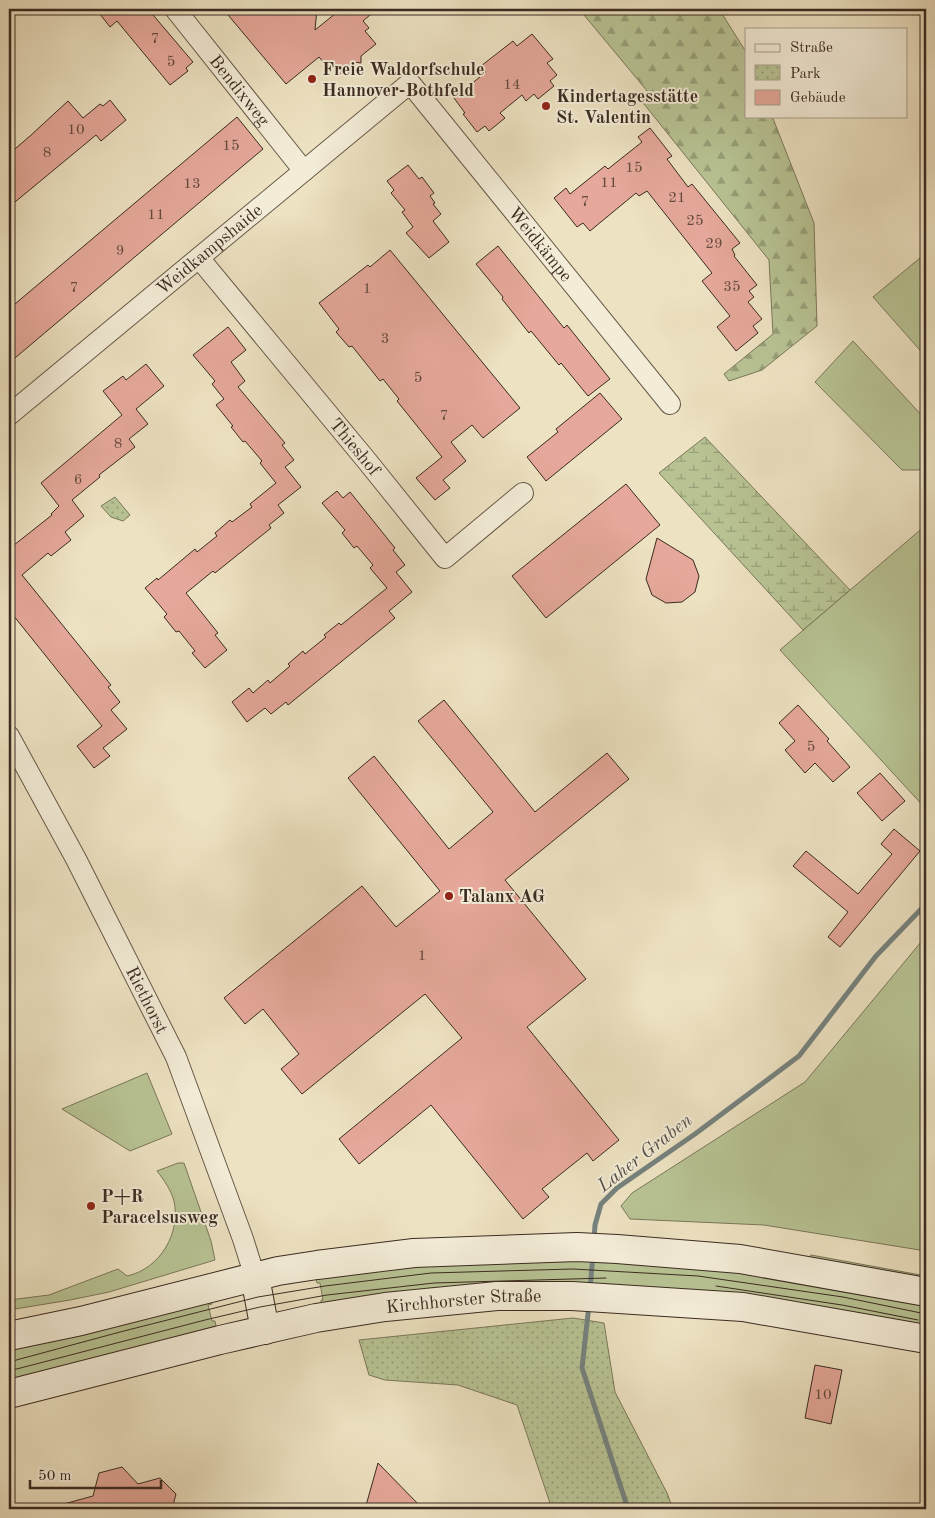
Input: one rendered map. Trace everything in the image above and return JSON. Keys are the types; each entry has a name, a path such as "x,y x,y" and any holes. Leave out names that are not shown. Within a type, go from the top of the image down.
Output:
{"main road":[{"path":"9,1336 81,1321 254,1277 317,1265 414,1253 577,1247 617,1249 740,1259 926,1292"},
{"path":"254,1277 265,1330"},
{"name":"Kirchhorster Straße","path":"14,1396 220,1340 316,1318 385,1307 496,1296 572,1296 743,1307 926,1339"}],"street":[{"name":"Bendixweg","path":"175,9 304,171"},
{"name":"Weidkampshaide","path":"9,415 410,83"},
{"name":"Weidkämpe","path":"410,83 670,404"},
{"name":"Thieshof","path":"199,258 445,558 523,493"},
{"name":"Riethorst","path":"9,736 76,859 169,1042 244,1239 254,1277"}],"green space":[{"path":"579,9 719,9 745,50 745,118 773,118 814,223 817,326 762,370 729,381 724,374 773,334 769,260 640,99 648,92"},
{"path":"926,253 926,357 873,297"},
{"path":"853,341 926,420 926,463 919,470 902,470 815,382"},
{"path":"705,437 850,590 803,630 659,473"},
{"path":"115,497 130,515 123,521 111,517 101,506"},
{"path":"926,525 926,809 780,650"},
{"path":"926,936 926,1251 764,1225 630,1219 621,1206 632,1193 805,1082"},
{"path":"147,1073 172,1134 130,1151 62,1109"},
{"path":"178,1163 184,1163 211,1241 215,1260 109,1292 9,1310 9,1300 49,1295 118,1269 127,1276 149,1266 166,1248 174,1225 174,1201 165,1182 157,1171"},
{"path":"811,1255 926,1276 926,1283 808,1258"},
{"path":"485,1259 664,1261 926,1300 926,1331 774,1303 322,1307 321,1300 323,1300 320,1283 317,1283 316,1278"},
{"path":"210,1297 212,1304 208,1305 212,1321 215,1321 216,1326 9,1383 9,1350"},
{"path":"573,1318 604,1323 615,1392 667,1493 673,1509 552,1509 517,1405 458,1385 385,1380 369,1375 359,1340"}],"building":[{"path":"96,9 148,9 193,62 186,68 188,71 170,85 117,21 110,27"},
{"path":"223,9 317,9 315,30 341,9 377,9 363,21 369,28 365,31 376,44 361,56 361,63 354,62 340,74 328,61 325,64 319,57 286,84"},
{"path":"532,34 553,59 547,63 557,75 550,81 554,86 538,99 534,94 526,101 522,95 500,113 505,118 489,131 485,126 477,132 463,114 465,113 454,98 486,72 481,66 513,41 517,46"},
{"path":"110,100 126,120 101,141 96,135 9,207 9,154 68,101 83,118 100,104 103,106"},
{"path":"237,117 263,149 9,363 9,309"},
{"path":"650,128 672,156 667,159 688,187 692,184 740,243 732,249 734,256 757,285 749,291 754,297 748,302 762,319 753,326 758,333 736,351 717,327 730,316 702,281 712,273 647,191 639,196 636,193 590,231 583,223 577,227 554,198 566,188 570,194 605,166 608,169 642,142 638,137"},
{"path":"408,165 419,179 422,177 434,193 430,196 435,203 433,204 441,214 433,221 449,242 429,258 406,233 413,227 402,212 405,210 391,193 394,190 387,181"},
{"path":"498,246 564,328 567,325 610,379 588,396 561,363 559,365 531,331 529,333 476,264"},
{"path":"390,250 520,408 483,438 472,425 451,442 466,461 443,480 450,488 435,500 416,478 442,457 397,401 399,399 383,379 380,381 352,346 349,347 336,332 339,329 319,303 368,265 370,267"},
{"path":"228,327 246,350 231,362 245,381 238,387 285,443 282,445 294,460 285,467 301,487 278,505 284,513 269,525 271,528 215,573 213,571 186,593 218,633 215,635 227,650 205,668 192,653 195,651 179,631 176,632 164,617 167,614 145,588 157,578 158,580 195,549 197,552 217,536 215,533 230,520 232,522 252,507 250,504 276,483 260,463 262,461 245,441 243,442 216,405 224,399 212,384 215,381 193,355"},
{"path":"146,364 164,386 136,409 148,424 129,439 135,447 99,475 100,477 72,500 84,516 65,532 71,540 51,556 48,553 22,575 111,685 108,687 120,702 111,710 127,729 103,748 110,756 94,768 77,746 102,726 9,610 9,549 52,515 59,506 41,483 122,415 103,391 123,376 126,380"},
{"path":"600,393 622,419 546,481 527,457 558,432 556,429"},
{"path":"626,484 660,525 546,618 512,576"},
{"path":"337,491 343,498 350,492 395,548 393,550 405,565 396,572 412,592 389,611 395,618 288,705 286,702 271,714 265,708 247,722 232,702 249,688 253,693 268,680 270,683 290,666 288,664 303,651 305,654 326,637 324,635 339,623 341,625 387,588 370,568 373,565 357,546 354,548 342,533 345,530 322,503"},
{"path":"657,538 693,560 699,576 695,592 682,602 666,603 652,595 646,579"},
{"path":"444,700 535,812 607,753 629,779 505,880 586,979 527,1027 619,1140 593,1161 587,1153 542,1189 549,1197 523,1219 431,1105 359,1164 339,1139 462,1038 425,994 302,1094 281,1069 299,1054 263,1009 245,1024 224,998 362,886 396,927 440,891 348,778 374,756 449,849 493,812 418,721"},
{"path":"798,705 829,739 827,741 850,767 833,782 815,763 805,773 785,750 795,741 779,723"},
{"path":"880,773 905,801 882,821 857,793"},
{"path":"894,829 920,851 840,947 828,937 848,912 793,866 806,851 858,894 892,854 881,844"},
{"path":"815,1365 842,1370 831,1424 805,1418"},
{"path":"378,1463 423,1509 365,1509"},
{"path":"122,1467 138,1484 160,1478 176,1494 172,1509 60,1509 60,1505 93,1496 99,1473"}],"waterway":[{"name":"Laher Graben","path":"594,1239 595,1225 601,1204 617,1188 695,1134 799,1056 876,956 926,904"},
{"name":"Laher Graben","path":"590,1289 593,1255"},
{"name":"Laher Graben","path":"589,1305 582,1368 628,1509"}],"tram line":[{"path":"9,1362 258,1297 325,1286 431,1273 573,1269 698,1276 843,1297 926,1314"},
{"path":"9,1371 205,1320 260,1307 327,1295 434,1283 606,1278"},
{"path":"716,1286 842,1305 918,1320"}],"place":[{"name":"Freie Waldorfschule Hannover-Bothfeld","path":"312,79"},
{"name":"Kindertagesstätte St. Valentin","path":"546,106"},
{"name":"Talanx AG","path":"449,896"},
{"name":"P+R Paracelsusweg","path":"91,1206"}]}
